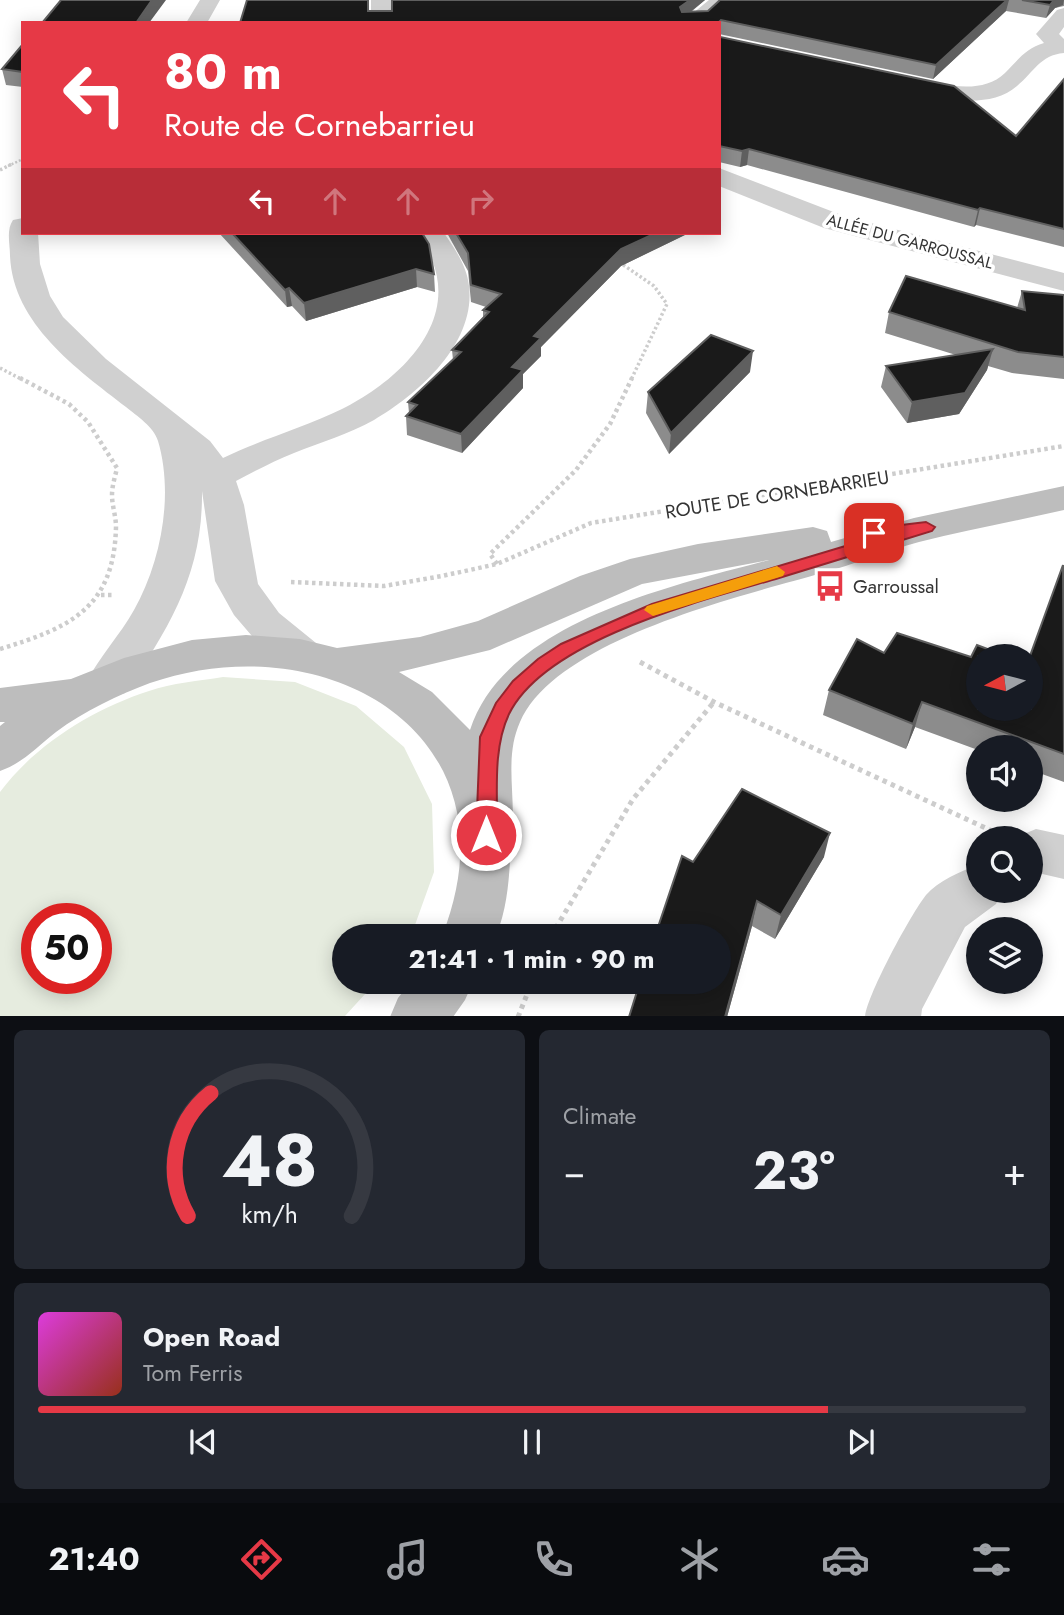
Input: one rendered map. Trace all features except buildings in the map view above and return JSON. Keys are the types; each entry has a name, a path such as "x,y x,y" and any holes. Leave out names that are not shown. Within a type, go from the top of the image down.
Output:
{"main road":[{"path":"472,924 484,882 490,737 502,708 520,686 544,664 580,642 658,608 926,527 1064,498"},
{"path":"0,752 46,714 96,687 170,660 258,650 321,659 411,656 495,631 587,587 678,561 827,538 926,527"},
{"path":"321,659 379,679 411,700 441,726 463,757 474,782 486,835"},
{"path":"0,705 96,687"},
{"path":"419,1016 436,994"}],"street":[{"path":"197,21 210,0"},
{"path":"381,0 382,21"},
{"path":"694,21 722,0"},
{"path":"1062,46 1047,34 1064,14"},
{"path":"888,79 949,91 985,91 1006,85 1034,53 1062,46"},
{"name":"ALLÉE DU GARROUSSAL","path":"721,177 834,222 1064,282"},
{"path":"23,235 23,262 36,299 46,316 78,355 162,418 204,457 216,476 237,583 267,626 283,643 321,659"},
{"path":"216,476 277,447 363,412 394,390 429,357 439,344 451,318 456,284 448,257 432,235"},
{"path":"96,687 159,606 178,557 183,474 180,448 173,430"},
{"path":"1043,852 1064,857"},
{"path":"893,1016 894,1006 946,910 966,896"}],"path":[{"path":"0,170 21,160"},
{"path":"498,564 490,554 576,470 610,424 667,304 654,286 612,258"},
{"path":"0,368 68,404 88,422 117,468 112,493 116,527 101,595 78,619 53,634 0,649"},
{"name":"ROUTE DE CORNEBARRIEU","path":"286,582 384,586 498,564 591,523 1064,446"},
{"path":"628,655 714,702 977,826"},
{"path":"558,924 633,800 714,702"},
{"path":"518,1016 527,994"}],"shaded area":[{"path":"223,677 295,682 356,706 404,747 432,804 434,872 415,924 332,924 332,994 365,994 345,1016 0,1016 0,792 30,759 86,718 149,691"}],"slow traffic":[{"path":"653,610 777,572"}],"place":[{"name":"Garroussal","path":"830,586"}],"route":[{"path":"486,835 490,737 502,708 520,686 544,664 568,648 658,608 926,527 874,533"}]}
